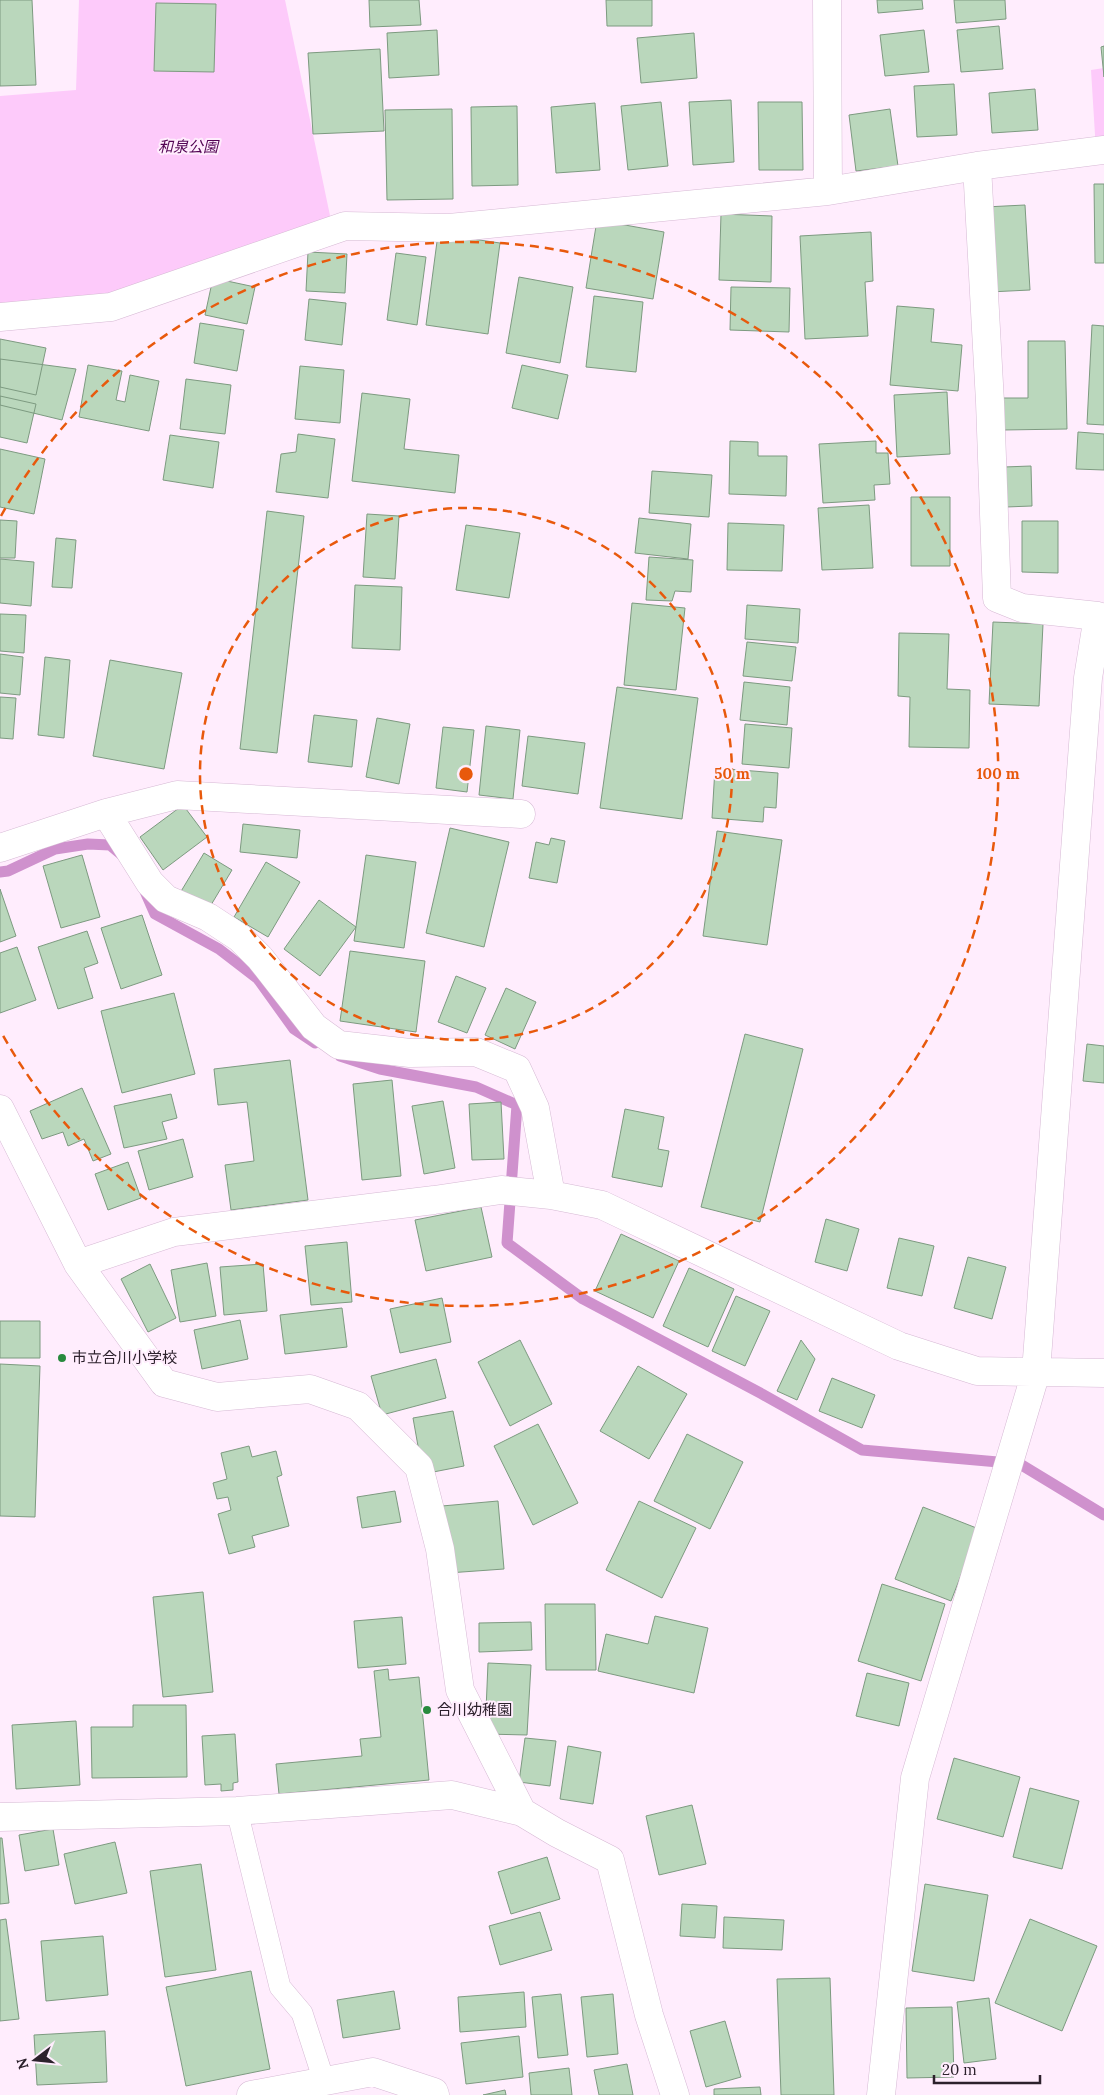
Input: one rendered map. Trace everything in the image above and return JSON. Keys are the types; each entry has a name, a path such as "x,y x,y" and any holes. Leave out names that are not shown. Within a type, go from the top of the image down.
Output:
{"street":[{"path":"827,0 828,191"},
{"path":"0,317 111,307 345,226 449,228 828,191 977,166 1104,150"},
{"path":"881,2095 915,1778 1036,1372 1088,678 1098,616 1022,608 998,598 990,402 977,166"},
{"path":"0,848 106,813 177,794 520,814"},
{"path":"106,813 150,883 166,899 208,917 240,938 260,958 314,1027 339,1045 410,1053 476,1052 517,1069 535,1108 551,1195"},
{"path":"0,1110 78,1264 164,1383 217,1397 310,1389 358,1406 419,1467 440,1549 460,1690 522,1812"},
{"path":"78,1264 174,1232 501,1190 551,1195 602,1205 899,1346 976,1371 1104,1373"},
{"path":"0,1817 237,1811 452,1795 522,1812 557,1833 610,1860 649,2015 675,2095"},
{"path":"251,2095 373,2072 434,2092 435,2095"}],"lane":[{"path":"237,1811 280,1987 302,2014 324,2081"}],"green space":[{"name":"和泉公園","path":"79,0 285,0 333,230 111,307 0,317 0,96 76,90"},
{"path":"1104,68 1104,150 1096,151 1091,70"}],"building":[{"path":"0,0 32,0 36,85 0,86"},
{"path":"369,0 419,0 421,25 370,27"},
{"path":"606,0 652,0 652,26 607,26"},
{"path":"877,0 922,0 923,9 878,13"},
{"path":"954,0 1005,0 1006,19 956,23"},
{"path":"156,3 216,4 214,72 154,71"},
{"path":"999,26 1003,69 961,72 957,30"},
{"path":"437,30 439,75 389,78 387,33"},
{"path":"924,30 929,72 885,76 880,35"},
{"path":"694,33 697,78 641,83 637,38"},
{"path":"1104,46 1104,77 1101,47"},
{"path":"380,49 384,131 313,134 308,53"},
{"path":"954,84 957,135 917,137 914,86"},
{"path":"1035,89 1038,130 992,133 989,93"},
{"path":"731,100 734,162 693,165 689,102"},
{"path":"661,102 668,166 628,170 621,106"},
{"path":"758,102 802,102 803,170 759,170"},
{"path":"595,103 600,170 556,173 551,107"},
{"path":"517,106 518,185 472,186 471,107"},
{"path":"452,109 453,199 387,200 385,110"},
{"path":"890,109 898,166 856,171 849,115"},
{"path":"1094,184 1104,184 1104,263 1095,263"},
{"path":"1025,205 1030,290 989,292 985,207"},
{"path":"721,214 772,216 771,282 719,280"},
{"path":"597,220 664,232 653,299 586,288"},
{"path":"871,232 873,281 865,282 868,336 805,339 800,236"},
{"path":"438,234 500,243 488,334 426,325"},
{"path":"308,252 347,254 345,293 306,291"},
{"path":"396,253 426,257 417,325 387,320"},
{"path":"519,277 573,287 560,363 506,353"},
{"path":"213,278 255,287 247,324 205,315"},
{"path":"731,287 790,288 789,332 730,330"},
{"path":"594,296 643,302 636,372 586,367"},
{"path":"309,299 346,303 342,345 305,340"},
{"path":"897,306 934,309 931,342 962,345 958,391 890,385"},
{"path":"200,323 244,330 237,371 194,363"},
{"path":"1092,325 1104,326 1104,425 1087,424"},
{"path":"0,339 46,348 36,395 0,387"},
{"path":"1028,341 1065,341 1067,429 1003,430 1002,398 1028,398"},
{"path":"0,359 76,369 62,420 0,405"},
{"path":"88,365 122,371 116,400 125,402 130,375 159,381 149,431 79,417"},
{"path":"522,365 568,375 558,419 512,408"},
{"path":"300,366 344,370 340,423 295,419"},
{"path":"186,379 231,385 225,434 180,429"},
{"path":"947,392 950,454 897,457 894,395"},
{"path":"362,393 410,399 404,449 459,455 455,493 352,481"},
{"path":"0,396 36,404 27,443 0,437"},
{"path":"1078,432 1104,434 1104,470 1076,469"},
{"path":"298,434 335,439 328,498 276,492 281,454 296,452"},
{"path":"170,435 219,442 213,488 163,480"},
{"path":"730,441 758,442 758,456 787,456 786,496 729,494"},
{"path":"876,441 876,453 888,453 890,484 874,485 875,500 823,503 819,444"},
{"path":"0,449 45,459 34,514 0,507"},
{"path":"1031,466 1032,506 1006,507 1004,467"},
{"path":"652,471 712,475 709,517 649,513"},
{"path":"911,497 950,497 950,566 911,566"},
{"path":"869,505 873,568 822,570 818,508"},
{"path":"267,511 304,516 277,753 240,749"},
{"path":"367,514 399,516 395,579 363,577"},
{"path":"639,518 691,524 688,559 635,553"},
{"path":"0,520 17,521 15,558 0,558"},
{"path":"1022,521 1058,521 1058,573 1022,572"},
{"path":"728,523 784,525 782,571 727,570"},
{"path":"466,525 520,533 509,598 456,590"},
{"path":"56,538 76,540 72,588 52,587"},
{"path":"649,557 693,560 691,592 675,591 672,601 646,600"},
{"path":"0,559 34,562 31,606 0,603"},
{"path":"355,585 402,587 400,650 352,648"},
{"path":"632,603 685,608 676,690 624,685"},
{"path":"747,605 800,609 798,643 745,639"},
{"path":"0,614 26,615 24,653 0,651"},
{"path":"993,622 1043,624 1039,706 989,704"},
{"path":"899,633 949,634 947,689 970,690 969,748 909,747 910,697 898,696"},
{"path":"747,642 796,647 792,681 743,676"},
{"path":"0,654 23,657 20,695 0,693"},
{"path":"45,657 70,660 64,738 38,735"},
{"path":"110,660 182,673 164,769 93,756"},
{"path":"744,682 790,687 787,725 740,720"},
{"path":"617,687 698,698 682,819 600,808"},
{"path":"0,697 16,698 13,739 0,738"},
{"path":"314,715 357,720 352,767 308,762"},
{"path":"377,718 410,724 399,784 366,777"},
{"path":"745,724 792,728 789,768 742,764"},
{"path":"486,726 520,730 513,799 479,795"},
{"path":"443,727 474,730 467,792 436,788"},
{"path":"528,736 585,743 578,794 522,786"},
{"path":"715,768 778,773 776,808 764,807 763,822 712,818"},
{"path":"183,805 207,837 163,870 140,837"},
{"path":"243,824 300,830 297,858 240,852"},
{"path":"450,828 509,842 484,947 426,933"},
{"path":"717,831 782,840 767,945 703,936"},
{"path":"551,838 565,841 557,883 529,878 536,842 549,845"},
{"path":"204,853 232,870 208,910 180,893"},
{"path":"82,855 100,917 61,928 43,866"},
{"path":"366,855 416,862 404,948 354,941"},
{"path":"266,862 300,882 268,937 234,917"},
{"path":"0,889 16,936 0,942"},
{"path":"319,900 356,927 320,976 284,949"},
{"path":"142,915 162,975 121,989 101,928"},
{"path":"87,931 98,963 84,968 93,998 58,1009 38,947"},
{"path":"17,947 36,1000 0,1013 0,953"},
{"path":"350,951 425,961 416,1032 340,1021"},
{"path":"456,976 486,988 467,1033 438,1022"},
{"path":"506,988 536,1002 515,1049 485,1035"},
{"path":"174,993 195,1074 122,1093 101,1011"},
{"path":"745,1034 803,1049 760,1222 701,1207"},
{"path":"1087,1044 1104,1046 1104,1083 1083,1081"},
{"path":"290,1060 308,1200 231,1210 225,1165 254,1161 247,1102 218,1105 214,1069"},
{"path":"392,1080 401,1176 362,1180 353,1084"},
{"path":"82,1088 111,1154 93,1161 84,1139 68,1146 63,1132 42,1139 30,1111"},
{"path":"171,1094 177,1118 162,1122 167,1139 124,1148 114,1106"},
{"path":"443,1101 455,1168 424,1174 412,1106"},
{"path":"501,1102 504,1159 472,1160 469,1104"},
{"path":"625,1109 664,1117 658,1149 669,1151 662,1187 612,1177"},
{"path":"183,1139 193,1177 149,1190 138,1151"},
{"path":"128,1162 141,1198 108,1210 95,1174"},
{"path":"481,1207 492,1257 426,1271 415,1220"},
{"path":"826,1219 859,1229 847,1271 815,1262"},
{"path":"621,1234 679,1261 653,1318 595,1291"},
{"path":"899,1238 934,1246 922,1296 887,1288"},
{"path":"347,1242 352,1302 311,1305 305,1246"},
{"path":"968,1257 1006,1267 992,1319 954,1308"},
{"path":"207,1263 216,1316 180,1322 171,1270"},
{"path":"150,1264 176,1318 148,1332 121,1279"},
{"path":"263,1264 267,1311 224,1315 220,1267"},
{"path":"689,1268 734,1289 708,1347 663,1326"},
{"path":"736,1296 770,1311 745,1366 712,1351"},
{"path":"442,1298 451,1342 400,1353 390,1309"},
{"path":"342,1308 347,1347 285,1354 280,1315"},
{"path":"240,1320 248,1359 202,1369 194,1330"},
{"path":"0,1321 40,1321 40,1358 0,1358"},
{"path":"520,1340 552,1404 510,1426 478,1362"},
{"path":"801,1340 815,1359 797,1400 777,1391"},
{"path":"436,1359 446,1398 382,1415 371,1376"},
{"path":"0,1364 40,1366 35,1517 0,1516"},
{"path":"638,1366 687,1394 649,1459 600,1431"},
{"path":"832,1378 875,1395 862,1428 819,1411"},
{"path":"453,1411 464,1466 423,1474 413,1418"},
{"path":"538,1424 578,1503 533,1525 494,1446"},
{"path":"687,1434 743,1462 710,1529 654,1501"},
{"path":"249,1446 252,1457 276,1451 282,1475 277,1477 289,1526 252,1536 255,1547 229,1554 218,1514 231,1510 228,1497 217,1499 213,1483 227,1479 221,1453"},
{"path":"395,1491 401,1522 362,1528 357,1497"},
{"path":"498,1501 504,1569 448,1573 442,1506"},
{"path":"639,1501 696,1528 662,1598 606,1570"},
{"path":"923,1507 979,1529 951,1601 895,1579"},
{"path":"882,1584 945,1604 921,1681 858,1661"},
{"path":"203,1592 213,1692 163,1697 153,1597"},
{"path":"545,1604 595,1604 596,1670 546,1670"},
{"path":"655,1616 708,1628 694,1693 598,1671 606,1634 648,1644"},
{"path":"402,1617 406,1664 358,1668 354,1621"},
{"path":"531,1622 532,1650 479,1652 479,1623"},
{"path":"488,1663 531,1665 527,1735 485,1734"},
{"path":"388,1669 389,1680 419,1677 429,1780 279,1794 276,1764 362,1756 360,1739 381,1737 374,1671"},
{"path":"867,1673 909,1683 899,1726 856,1716"},
{"path":"133,1705 186,1705 187,1777 92,1778 91,1727 133,1727"},
{"path":"76,1721 80,1785 16,1789 12,1725"},
{"path":"235,1734 238,1782 233,1783 233,1790 221,1791 221,1784 205,1785 202,1736"},
{"path":"525,1738 556,1741 550,1786 519,1782"},
{"path":"568,1746 601,1752 593,1804 560,1799"},
{"path":"954,1758 1020,1777 1003,1837 937,1819"},
{"path":"1030,1788 1079,1801 1062,1869 1013,1857"},
{"path":"692,1805 706,1864 659,1875 646,1816"},
{"path":"53,1829 59,1865 25,1871 19,1835"},
{"path":"0,1838 2,1838 9,1903 0,1904"},
{"path":"115,1842 127,1893 75,1904 64,1854"},
{"path":"547,1857 560,1899 511,1914 498,1872"},
{"path":"201,1864 216,1970 165,1977 150,1871"},
{"path":"925,1884 988,1895 974,1981 912,1971"},
{"path":"682,1904 717,1906 715,1938 680,1936"},
{"path":"540,1912 552,1950 500,1965 489,1926"},
{"path":"724,1917 784,1920 782,1950 723,1948"},
{"path":"6,1919 19,2019 0,2021 0,1920"},
{"path":"1030,1919 1097,1946 1062,2031 995,2003"},
{"path":"103,1936 108,1995 46,2001 41,1941"},
{"path":"251,1971 270,2069 186,2086 166,1987"},
{"path":"830,1978 834,2095 781,2095 777,1979"},
{"path":"394,1991 400,2029 343,2038 337,2000"},
{"path":"524,1992 526,2027 460,2032 458,1997"},
{"path":"561,1994 568,2055 538,2058 532,1997"},
{"path":"613,1994 618,2054 587,2057 581,1997"},
{"path":"989,1998 996,2059 964,2063 957,2002"},
{"path":"952,2007 954,2077 907,2078 906,2008"},
{"path":"725,2021 741,2077 706,2087 690,2031"},
{"path":"105,2031 107,2082 37,2085 34,2035"},
{"path":"519,2036 523,2077 466,2084 461,2043"},
{"path":"627,2064 633,2095 599,2095 594,2070"},
{"path":"569,2068 572,2095 531,2095 529,2073"},
{"path":"760,2087 761,2095 714,2095 714,2089"},
{"path":"505,2090 506,2095 483,2095"}],"waterway":[{"path":"0,872 8,871 55,849 88,844 110,845 122,855"},
{"path":"144,889 155,914 219,949 258,979 294,1029 315,1043"},
{"path":"340,1056 380,1069 476,1087 517,1105 507,1243 583,1299 762,1394 862,1450 1020,1464 1104,1515"}],"place":[{"name":"市立合川小学校","path":"62,1358"},
{"name":"合川幼稚園","path":"427,1710"}]}
